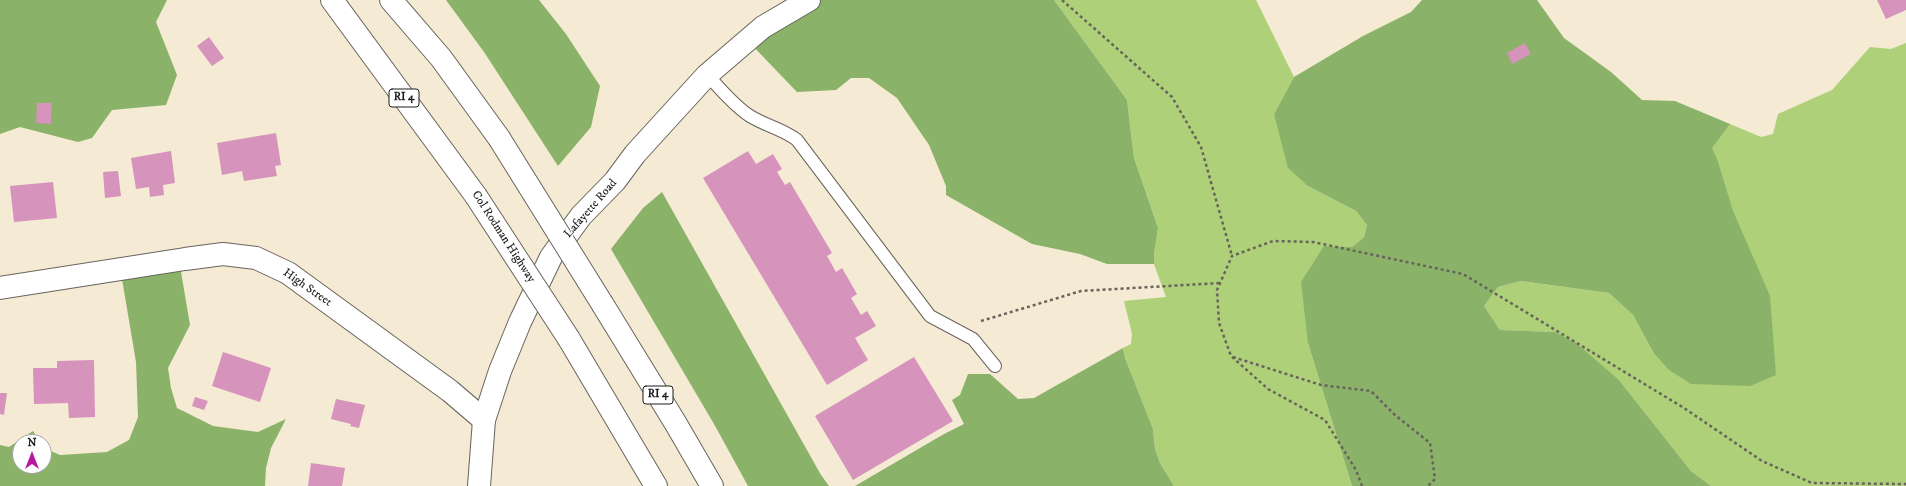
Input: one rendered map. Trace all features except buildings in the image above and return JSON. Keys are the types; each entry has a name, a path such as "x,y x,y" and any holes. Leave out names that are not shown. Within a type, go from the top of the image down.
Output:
{"main road":[{"name":"Col Rodman Highway","path":"332,0 476,196 569,339 656,486"},
{"name":"RI 4","path":"391,0 441,58 499,138 676,424 712,486"},
{"name":"Lafayette Road","path":"479,486 484,420 500,371 520,322 551,257 582,216 615,181 635,154 707,75 763,27 810,0"},
{"name":"High Street","path":"0,288 223,254 256,258 288,273 450,391 484,420"}],"lane":[{"path":"707,75 749,115 766,125 788,133 797,140 930,316 973,339 995,366"}],"path":[{"path":"1062,0 1172,97 1201,147 1232,256 1217,290 1219,323 1231,356 1268,388 1325,420 1356,470 1362,486"},
{"path":"1232,256 1273,241 1313,242 1463,274 1684,408 1762,461 1812,484 1906,484"},
{"path":"956,329 1081,291 1220,283"},
{"path":"1231,356 1321,385 1371,391 1395,415 1430,443 1435,479 1428,486"}],"green space":[{"path":"0,0 167,0 156,22 177,75 166,105 112,110 92,138 78,142 20,127 0,134"},
{"path":"446,0 539,0 566,34 600,86 591,127 558,166 484,52"},
{"path":"807,0 1054,0 1127,100 1134,158 1158,228 1154,264 1107,264 1080,254 1032,244 946,195 946,186 929,145 897,98 869,78 851,78 836,90 797,92 747,40"},
{"path":"1054,0 1256,0 1294,77 1274,114 1308,186 1356,211 1367,225 1364,237 1352,247 1324,246 1308,335 1308,343 1352,486 1174,486 1160,463 1155,449 1153,429 1125,358 1123,348 1131,344 1132,334 1124,301 1166,297 1154,264 1158,228 1134,158 1127,100"},
{"path":"1422,0 1537,0 1564,38 1611,72 1642,100 1675,101 1730,124 1712,148 1718,161 1733,211 1770,296 1776,375 1750,386 1691,384 1669,370 1653,352 1633,315 1609,293 1521,281 1498,287 1484,306 1500,330 1555,332 1576,343 1619,380 1691,471 1711,486 1352,486 1308,343 1301,282 1324,246 1352,247 1364,237 1367,225 1356,211 1308,186 1288,168 1274,114 1294,77 1363,36 1411,12"},
{"path":"1906,43 1906,486 1711,486 1691,471 1619,380 1555,332 1500,330 1484,306 1498,287 1521,281 1609,293 1633,315 1653,352 1776,375 1773,350 1718,161 1711,148 1730,124 1761,137 1773,134 1778,114 1832,90 1870,47 1891,49"},
{"path":"662,192 821,475 829,486 748,486 714,424 611,249 643,208"},
{"path":"180,266 190,325 168,368 171,388 177,408 213,426 258,432 286,419 271,448 266,468 265,486 0,486 0,445 9,447 12,445 12,474 52,474 52,452 60,455 107,452 129,440 138,417 136,362 121,273"},
{"path":"1123,348 1125,358 1153,429 1155,449 1160,463 1174,486 855,486 964,424 952,400 960,395 968,374 990,374 1018,399 1034,398"}]}
